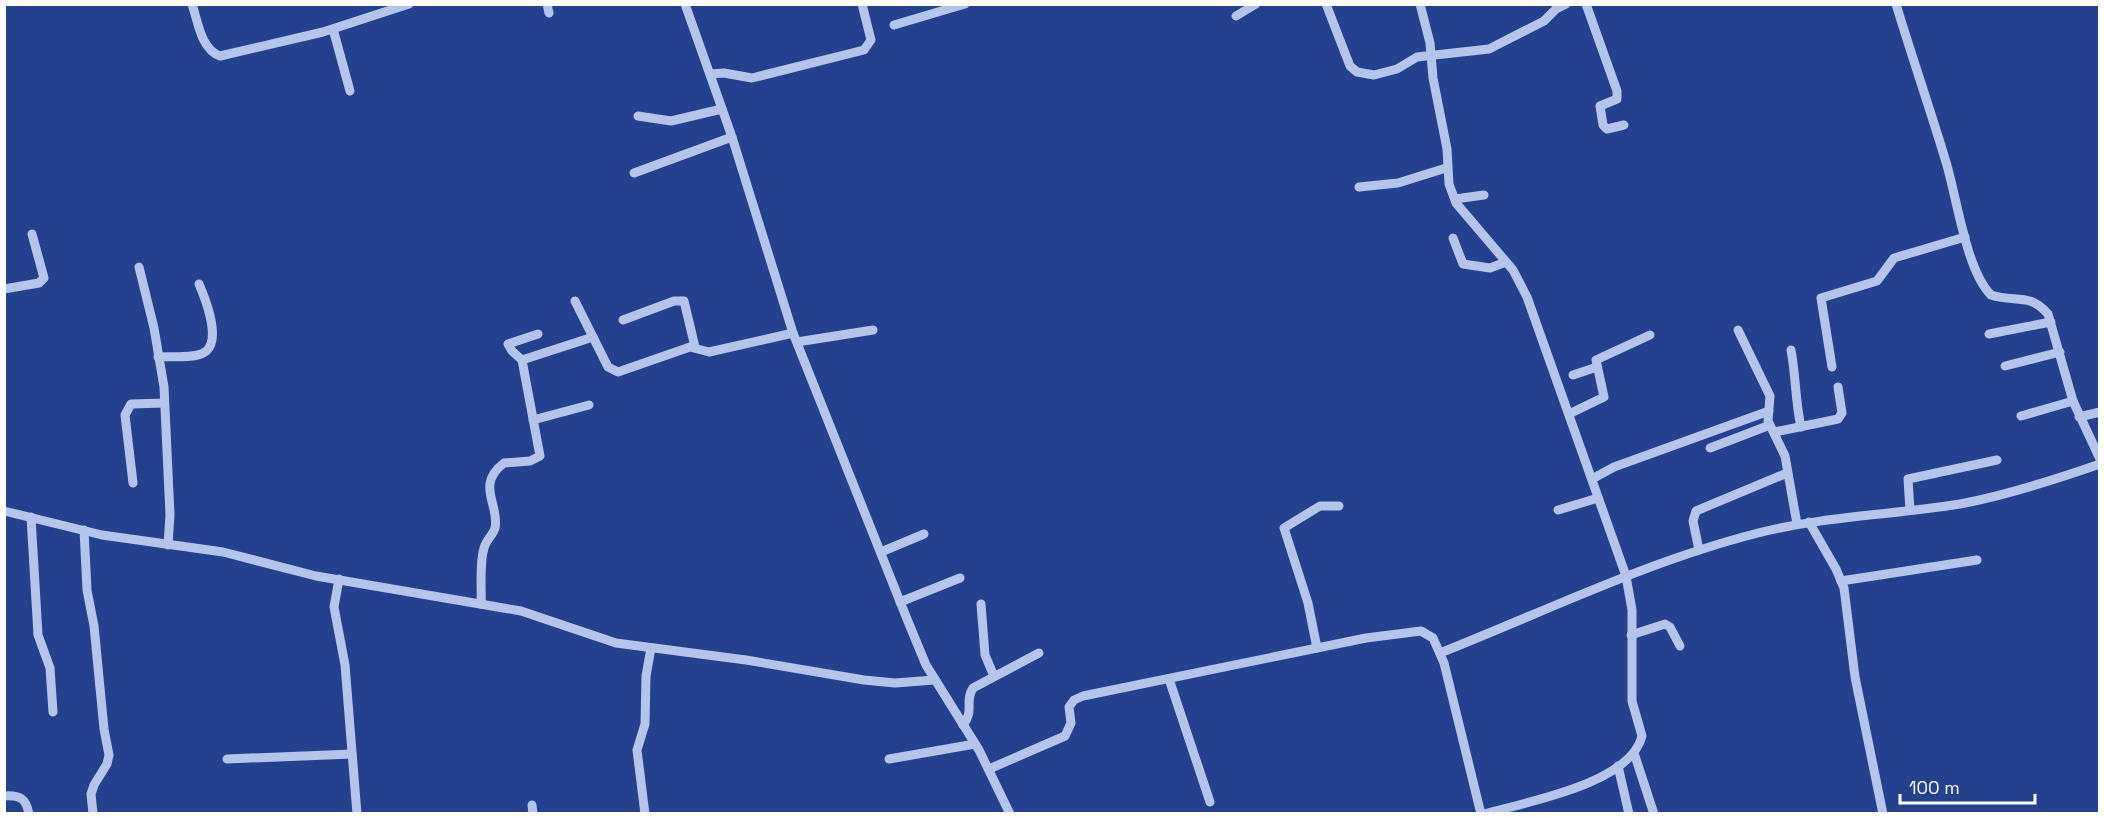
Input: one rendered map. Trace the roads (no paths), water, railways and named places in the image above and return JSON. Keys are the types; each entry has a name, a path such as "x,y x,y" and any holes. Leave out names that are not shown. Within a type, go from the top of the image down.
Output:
{"street":[{"path":"192,4 205,43 209,50 220,56 333,29 405,5"},
{"path":"685,4 732,137 795,337 900,602 934,680 975,744 1010,813"},
{"path":"710,74 724,73 752,78 864,50 871,40 862,4"},
{"path":"894,26 965,4"},
{"path":"1236,16 1256,4"},
{"path":"1326,4 1347,59 1357,72 1374,75 1397,69 1413,58 1489,49 1544,21 1556,9 1566,4"},
{"path":"989,769 1065,736 1071,723 1069,707 1074,700 1131,685 1401,631 1421,631 1433,639 1440,653 1483,813 1576,788 1618,766 1634,753 1642,736 1632,701 1632,610 1626,576 1527,297 1506,262 1469,220 1455,199 1446,168 1447,149 1420,4"},
{"path":"1586,4 1617,91 1617,99 1600,106 1603,125 1607,129 1624,125"},
{"path":"1896,4 1946,161 1965,237 1978,275 1991,295 2029,299 2040,305 2051,322 2079,417 2100,459"},
{"path":"333,29 350,91"},
{"path":"638,116 671,121 722,109"},
{"path":"634,173 732,137"},
{"path":"1359,187 1398,183 1446,168"},
{"path":"1455,199 1484,195"},
{"path":"4,289 39,283 44,278 32,234"},
{"path":"1832,368 1821,298 1877,281 1894,258 1965,237"},
{"path":"1453,238 1462,264 1490,268 1506,262"},
{"path":"139,267 151,315 165,403 170,515 168,545"},
{"path":"158,357 199,354 208,350 211,342 211,318 199,284"},
{"path":"575,301 608,367 618,372 686,348 695,347 710,352 795,337 873,330"},
{"path":"623,320 674,301 684,301 695,347"},
{"path":"1989,334 2051,322"},
{"path":"1738,330 1770,396 1769,411 1773,429 1785,456 1786,473 1797,524"},
{"path":"481,604 483,549 495,529 494,513 489,500 492,480 504,464 530,461 540,456 522,360 508,344 538,334"},
{"path":"1569,414 1604,397 1597,368 1598,357 1650,335"},
{"path":"522,360 593,337"},
{"path":"1791,350 1795,370 1795,402 1801,426"},
{"path":"2005,366 2060,352"},
{"path":"1573,375 1597,368"},
{"path":"1710,448 1773,429 1801,426 1841,416 1838,387"},
{"path":"2021,416 2073,401"},
{"path":"133,483 124,415 126,409 131,404 165,403"},
{"path":"533,420 589,405"},
{"path":"1592,479 1614,467 1769,411"},
{"path":"2079,417 2100,412"},
{"path":"1910,510 1908,479 1997,460"},
{"path":"1440,653 1661,562 1699,550 1797,524 1960,504 2027,489 2100,464"},
{"path":"1699,550 1693,521 1696,511 1786,473"},
{"path":"1558,510 1598,498"},
{"path":"1317,648 1308,603 1284,528 1320,506 1339,506"},
{"path":"4,511 84,530 223,552 294,571 520,611 594,638 864,680 895,683 934,680"},
{"path":"32,517 38,635 48,659 53,712"},
{"path":"1809,522 1841,581 1846,600 1855,677 1883,813"},
{"path":"84,530 87,590 94,626 104,729 110,754 91,794 93,813"},
{"path":"881,552 924,534"},
{"path":"1841,581 1977,560"},
{"path":"900,602 960,578"},
{"path":"339,579 334,607 345,665 357,813"},
{"path":"981,604 985,654 994,676"},
{"path":"1631,635 1665,624 1670,627 1680,646"},
{"path":"645,813 637,750 645,724 646,676 651,648"},
{"path":"963,725 970,715 969,694 973,688 1039,653"},
{"path":"1169,679 1210,802"},
{"path":"889,759 975,744"},
{"path":"1634,753 1654,813"},
{"path":"227,759 352,754"},
{"path":"1618,766 1629,813"},
{"path":"4,796 20,796 26,801 29,813"}]}
